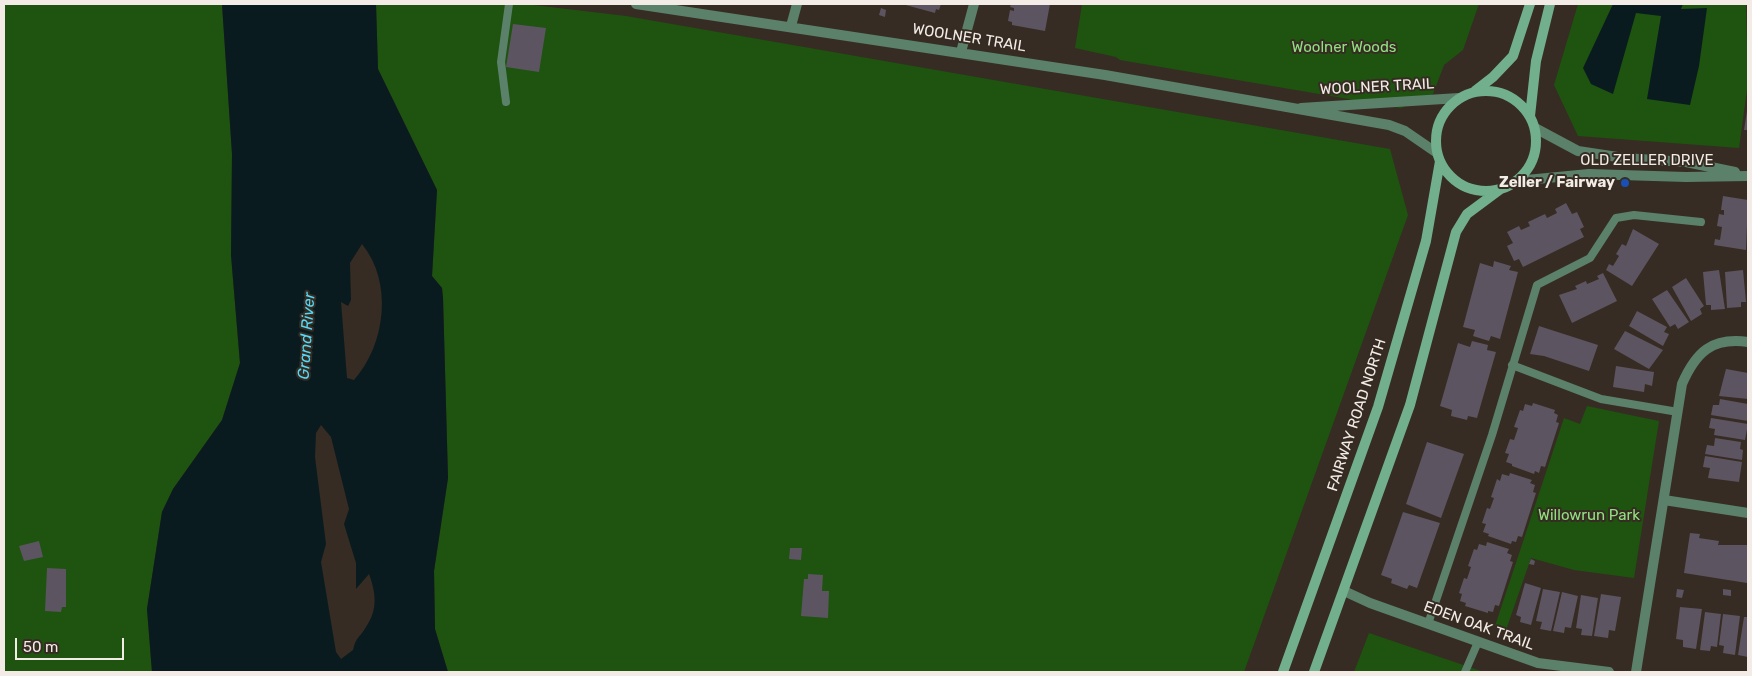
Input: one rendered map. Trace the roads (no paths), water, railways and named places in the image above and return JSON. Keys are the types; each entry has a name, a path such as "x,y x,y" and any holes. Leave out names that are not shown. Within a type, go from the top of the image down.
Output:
{"main road":[{"path":"1502,188 1486,191 1466,187 1450,177 1438,157 1436,133 1439,122 1448,107 1459,98 1474,92 1493,77 1513,56 1530,4"},
{"path":"1530,116 1536,61 1550,4"},
{"path":"1314,672 1410,405 1456,232 1468,214 1502,188 1516,181 1530,164 1535,149 1535,128 1530,116 1511,97 1497,92 1474,92"},
{"name":"FAIRWAY ROAD NORTH","path":"1283,672 1378,407 1426,241 1438,157"}],"street":[{"name":"WOOLNER TRAIL","path":"636,4 961,52 1389,125 1406,131 1438,157"},
{"path":"791,26 797,4"},
{"path":"961,52 974,4"},
{"name":"WOOLNER TRAIL","path":"1297,108 1316,105 1364,105 1459,98"},
{"name":"OLD ZELLER DRIVE","path":"1535,128 1578,151 1624,158 1686,162 1748,175"},
{"name":"OLD ZELLER DRIVE","path":"1516,181 1589,174 1686,177 1748,175"},
{"path":"1636,672 1682,384 1689,367 1700,353 1716,344 1733,340 1748,342"},
{"path":"1664,500 1748,513"},
{"name":"EDEN OAK TRAIL","path":"1344,590 1370,603 1538,663 1609,672"}],"lane":[{"path":"506,102 501,62 510,4"},
{"path":"1428,624 1537,284 1590,258 1616,218 1634,215 1701,222"},
{"path":"1512,365 1600,399 1678,412"},
{"path":"1465,672 1478,642"}],"water":[{"name":"Grand River","path":"222,4 376,4 378,69 437,190 432,276 442,288 443,298 448,478 434,571 435,629 448,672 152,672 147,609 162,512 173,489 222,420 240,363 231,255 232,154","holes":["362,244 372,259 378,276 382,294 382,313 373,349 365,365 354,380 347,378 341,302 348,306 351,300 350,263","321,425 331,437 349,509 344,524 356,563 356,589 369,574 375,601 370,621 357,639 353,650 341,659 336,652 321,562 326,544 315,457 316,433"]},
{"path":"1613,4 1683,4 1681,9 1707,8 1699,66 1690,105 1647,99 1661,16 1636,13 1613,94 1591,84 1583,68"}],"place":[{"name":"Zeller / Fairway","path":"1625,183"}],"park label":[{"name":"Woolner Woods","path":"1344,48"},
{"name":"Willowrun Park","path":"1589,516"}]}
